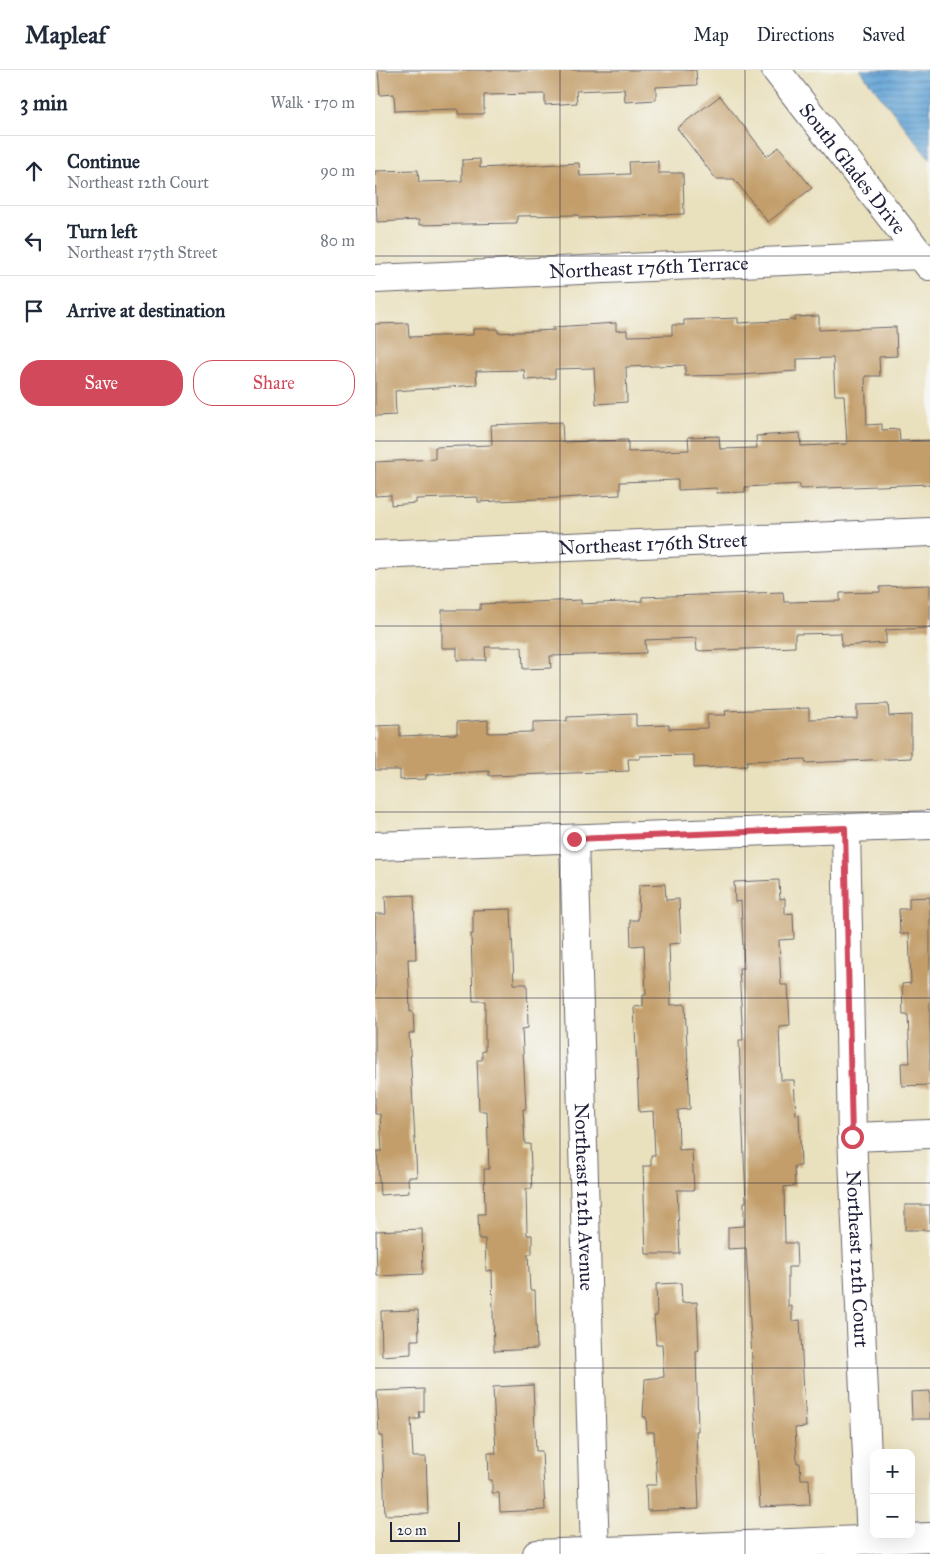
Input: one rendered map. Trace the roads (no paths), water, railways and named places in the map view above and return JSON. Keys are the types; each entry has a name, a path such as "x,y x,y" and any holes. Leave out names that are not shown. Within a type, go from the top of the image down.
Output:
{"street":[{"name":"South Glades Drive","path":"776,70 926,261"},
{"name":"Northeast 176th Terrace","path":"375,279 926,261"},
{"name":"Northeast 176th Street","path":"375,555 930,532"},
{"path":"375,846 930,825"},
{"name":"Northeast 12th Court","path":"845,828 852,1137 871,1540"},
{"name":"Northeast 12th Avenue","path":"574,839 595,1553"},
{"path":"852,1137 930,1134"},
{"path":"537,1554 595,1553 930,1537"}],"water":[{"path":"860,70 930,70 930,159"}]}
